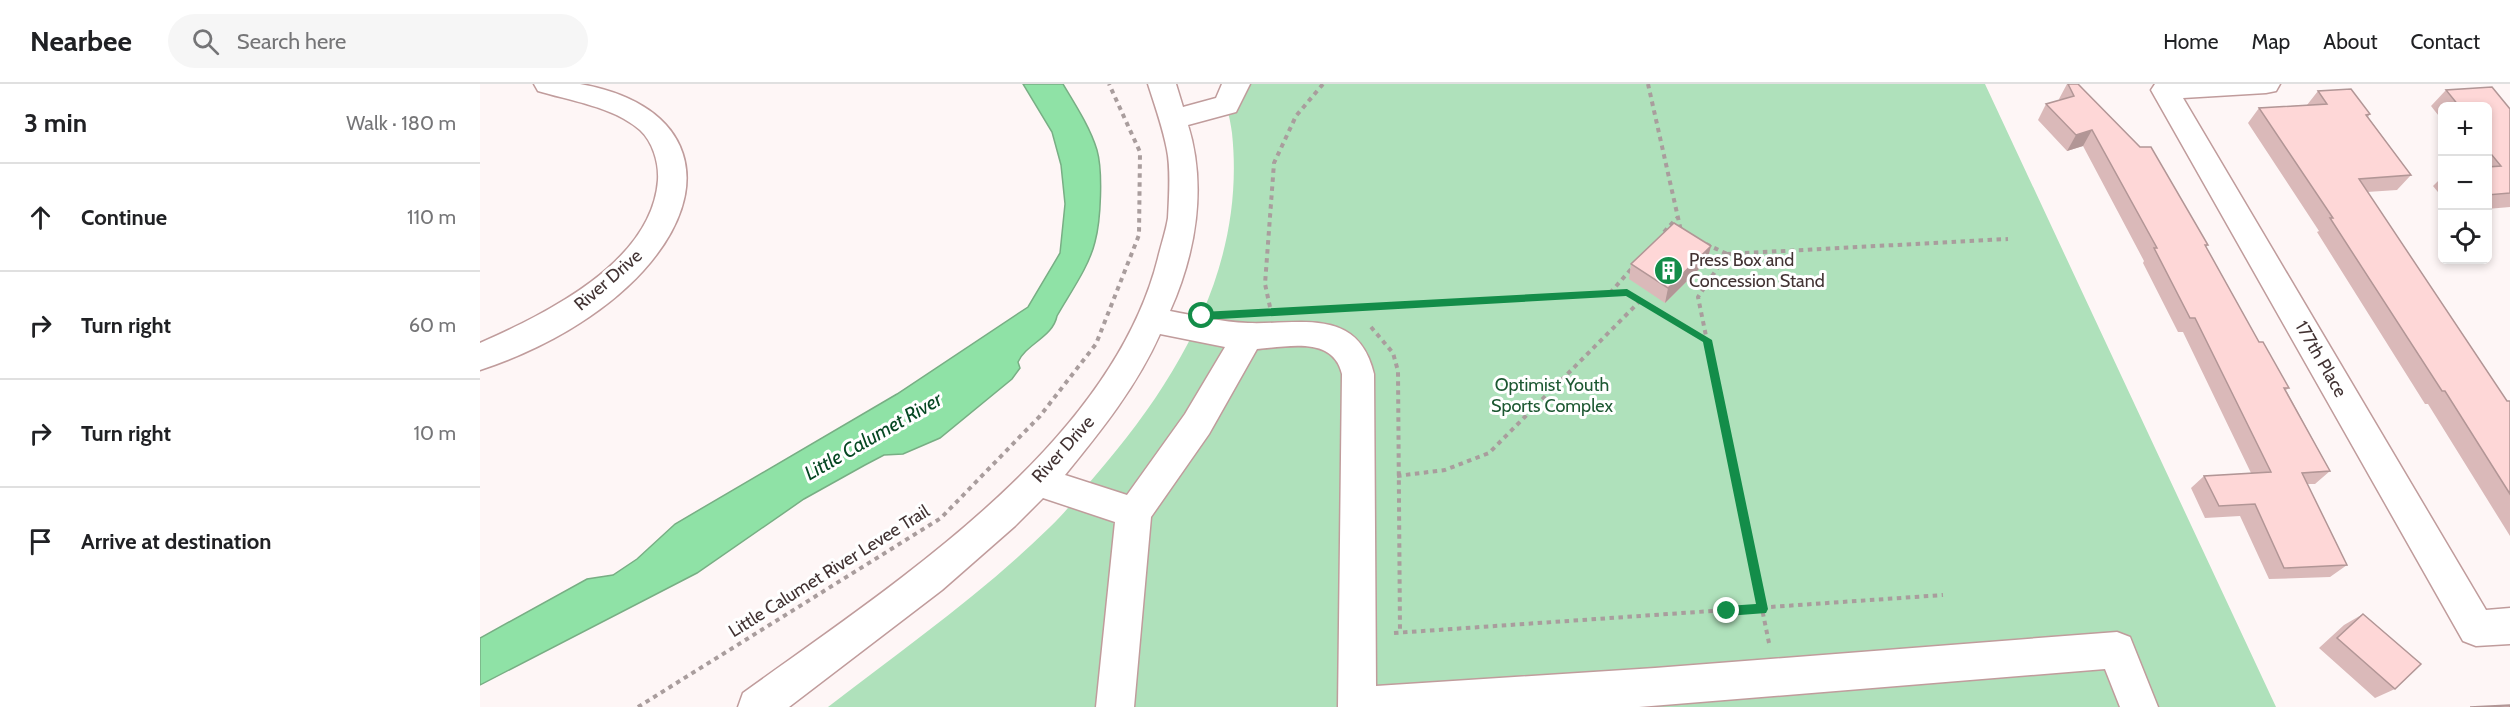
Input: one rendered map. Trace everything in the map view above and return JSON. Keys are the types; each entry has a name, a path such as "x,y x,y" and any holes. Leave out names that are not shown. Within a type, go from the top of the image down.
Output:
{"street":[{"name":"River Drive","path":"480,357 546,328 586,303 618,276 646,247 672,193 673,171 668,148 658,132 643,118 548,84"},
{"name":"River Drive","path":"757,707 954,558 1036,480 1101,406 1152,320 1178,251 1185,202 1182,159 1174,119 1162,84"},
{"path":"1174,119 1226,105 1236,84"},
{"name":"177th Place","path":"2266,84 2165,90 2493,627"},
{"path":"1152,320 1254,324 1328,337 1349,350 1356,362 1358,374 1357,707 1643,688 2117,650 2139,707"},
{"path":"1115,707 1134,513 1197,424 1254,324"},
{"path":"1036,480 1134,513"}],"path":[{"name":"Little Calumet River Levee Trail","path":"638,707 941,518 1040,416 1095,344 1139,235 1140,152 1109,84"},
{"path":"1254,324 1271,311 1265,284 1274,163 1296,116 1323,84"},
{"path":"1648,84 1681,232 1690,236"},
{"path":"1663,234 1678,217"},
{"path":"1699,241 1727,254 2008,239"},
{"path":"1727,254 1698,297 1769,644"},
{"path":"1610,293 1640,259"},
{"path":"1329,308 1627,292 1707,340"},
{"path":"1400,633 1397,476 1435,474 1460,468 1489,453 1641,300"},
{"path":"1389,634 1943,595"}],"green space":[{"name":"Optimist Youth Sports Complex","path":"1221,84 1985,84 2276,707 828,707 942,620 1024,552 1067,509 1126,439 1154,400 1179,360 1200,318 1217,274 1228,229 1234,182 1232,133"}],"water":[{"name":"Little Calumet River","path":"1023,84 1063,84 1086,124 1097,150 1100,196 1097,233 1079,280 1050,330 1022,356 1018,362 1020,368 1012,379 940,438 903,454 884,455 865,465 804,499 697,573 480,685 480,638 587,579 613,575 637,559 675,524 897,394 1028,307 1060,253 1065,204 1061,165 1052,132"}],"building":[{"path":"2068,84 2078,84 2140,147 2151,147 2208,245 2205,245 2259,342 2263,342 2289,388 2284,388 2330,471 2302,473 2347,565 2284,568 2255,504 2219,506 2204,476 2271,472 2195,318 2190,318 2154,248 2157,248 2092,130 2076,135 2046,104 2074,96"},
{"path":"2492,87 2510,109 2510,193 2492,195 2492,167 2501,166 2492,155 2492,102 2456,102 2446,90"},
{"path":"2351,89 2370,114 2366,115 2411,175 2359,179 2507,401 2510,401 2510,494 2445,391 2442,391 2330,218 2333,218 2259,108 2327,104 2318,91"},
{"path":"1674,223 1711,246 1668,288 1631,264"},
{"path":"2363,614 2421,664 2395,689 2337,638"},
{"path":"2510,705 2510,707 2470,707"}],"place":[{"name":"Press Box and Concession Stand","path":"1668,270"}],"route":[{"path":"1202,316 1627,292 1707,340 1762,609 1727,611"}]}
